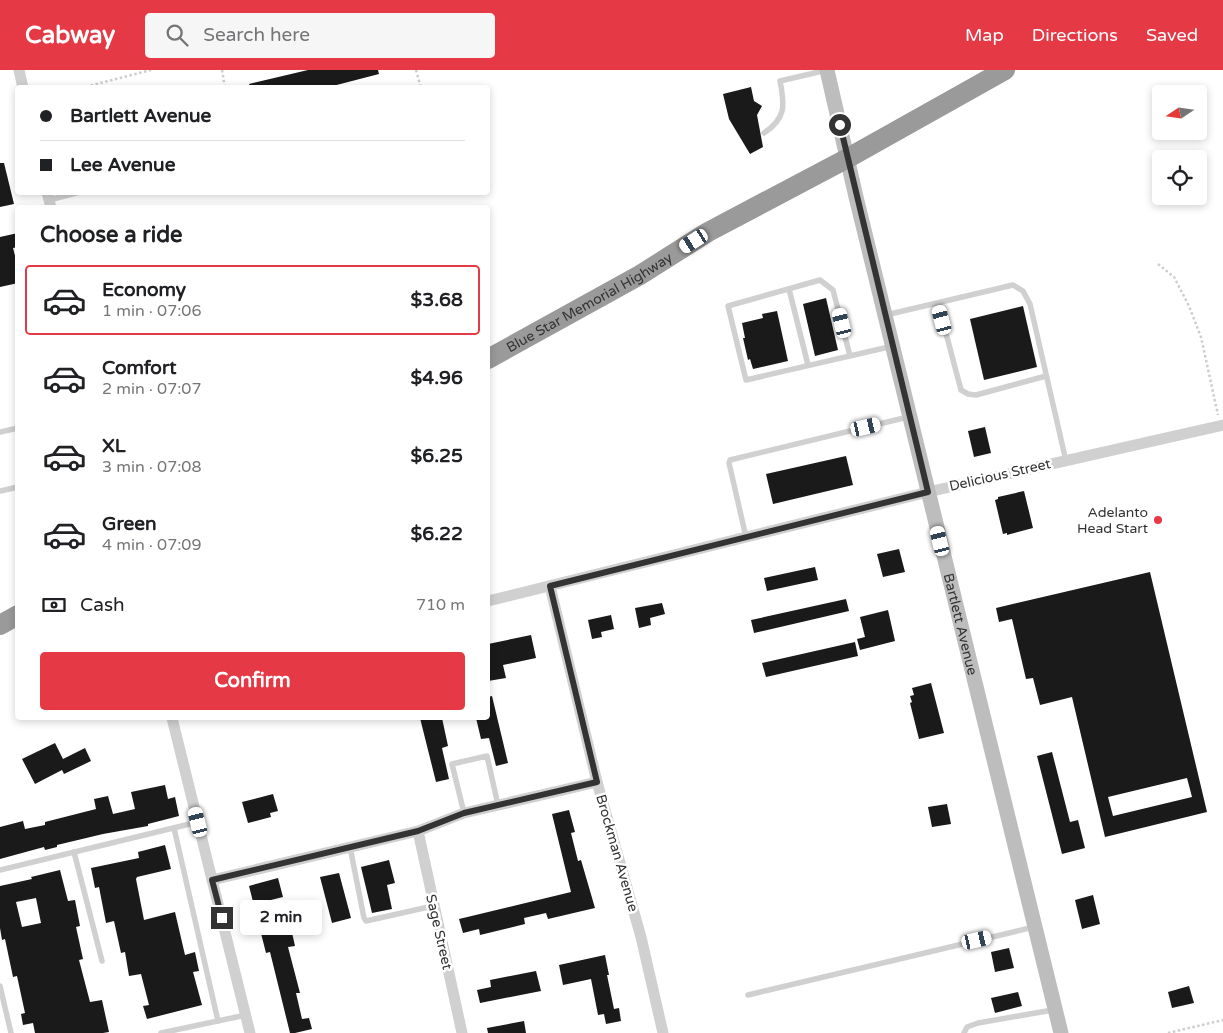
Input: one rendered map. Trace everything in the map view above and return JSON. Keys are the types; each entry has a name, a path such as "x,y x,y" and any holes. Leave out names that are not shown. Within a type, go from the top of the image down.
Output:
{"highway":[{"name":"Blue Star Memorial Highway","path":"490,359 640,275 708,232 848,158 1005,70"},
{"path":"0,625 15,617"}],"street":[{"path":"19,70 22,85"},
{"name":"Bartlett Avenue","path":"826,70 1061,1033"},
{"name":"Delicious Street","path":"490,601 928,492 1222,426"},
{"name":"Brockman Avenue","path":"550,586 597,782 641,937 663,1033"},
{"path":"172,720 250,1033"},
{"path":"212,880 418,831 464,813 597,782"},
{"name":"Sage Street","path":"418,831 462,1033"}],"lane":[{"path":"764,133 782,114 784,99 780,81 826,70"},
{"path":"49,200 68,195"},
{"path":"850,356 833,290 820,280 728,306 746,380 808,366 850,356 892,346"},
{"path":"885,316 1013,285 1023,290 1030,304 1066,461"},
{"path":"789,288 808,366"},
{"path":"938,303 961,390 968,394 976,395 1046,376"},
{"path":"746,537 729,463 730,460 910,417"},
{"path":"0,432 15,429"},
{"path":"0,491 15,488"},
{"path":"464,813 452,764 487,756 498,805"},
{"path":"0,870 198,822"},
{"path":"174,828 218,1021"},
{"path":"350,847 366,921 433,906"},
{"path":"74,852 102,961"},
{"path":"748,995 1036,927"},
{"path":"0,986 11,1033"},
{"path":"964,1033 967,1027 978,1023 1056,1010"},
{"path":"161,1033 246,1015"}],"path":[{"path":"93,85 151,70"},
{"path":"222,70 225,85"},
{"path":"416,70 420,85"},
{"path":"1158,264 1174,277 1201,337 1222,426"},
{"path":"1168,1033 1223,1020"}],"building":[{"path":"308,70 378,70 379,74 337,85 249,84"},
{"path":"751,87 754,101 762,106 757,115 763,147 750,154 729,119 723,94"},
{"path":"0,163 4,163 14,204 0,207"},
{"path":"15,234 15,248 13,248 15,256 15,284 0,287 0,237"},
{"path":"826,298 838,350 815,356 803,304"},
{"path":"1023,306 1037,367 984,380 970,319"},
{"path":"777,311 788,361 753,369 750,359 748,360 742,323 763,318 762,314"},
{"path":"985,427 991,453 974,457 968,431"},
{"path":"846,456 853,485 773,504 766,474"},
{"path":"1024,491 1033,528 1007,535 1007,533 1003,534 995,500 998,497"},
{"path":"899,549 905,572 883,577 877,554"},
{"path":"815,567 818,580 767,591 764,578"},
{"path":"1150,572 1207,812 1105,837 1072,697 1040,705 1033,678 1026,679 1012,619 999,622 996,608","holes":["1187,778 1192,797 1113,816 1108,797"]},
{"path":"846,599 849,611 754,633 751,620"},
{"path":"662,603 665,614 650,618 651,625 639,628 635,608"},
{"path":"888,610 895,641 860,650 857,639 865,637 860,617"},
{"path":"611,615 614,629 601,632 602,637 592,639 588,620"},
{"path":"531,635 536,658 503,665 506,678 490,681 490,644"},
{"path":"855,642 858,656 766,677 762,663"},
{"path":"931,683 944,733 919,739 910,696 914,695 912,688"},
{"path":"490,696 492,696 508,763 496,766 489,738 481,739 476,720 490,720"},
{"path":"420,720 442,720 448,746 442,748 449,779 436,782"},
{"path":"55,743 63,759 85,748 91,761 64,774 62,770 35,784 22,759"},
{"path":"1052,752 1070,822 1078,820 1085,848 1062,854 1037,756"},
{"path":"165,785 168,799 175,797 179,816 148,824 148,826 103,834 57,845 57,847 45,850 44,847 0,859 0,827 23,821 25,829 45,825 45,822 96,809 94,799 108,796 113,814 135,809 131,792"},
{"path":"273,794 278,811 270,813 271,817 248,823 242,802"},
{"path":"947,804 951,824 932,827 928,807"},
{"path":"569,810 575,832 571,833 578,861 581,860 595,908 548,919 546,913 524,918 525,924 480,935 479,929 463,933 459,919 571,892 552,814"},
{"path":"165,845 171,869 137,877 136,879 144,920 175,912 185,955 195,952 199,971 193,972 202,1005 147,1019 143,1006 149,1005 141,974 129,976 125,952 121,953 114,921 106,923 99,887 95,888 91,868 139,858 138,852"},
{"path":"389,860 395,883 387,885 392,909 372,913 361,867"},
{"path":"60,870 68,901 75,900 80,926 76,927 83,959 79,960 90,1002 102,1000 109,1032 35,1033 33,1023 23,1025 21,1014 25,1013 17,976 13,977 5,939 2,940 0,928 0,886 32,879 31,877","holes":["36,898 41,923 22,927 16,902"]},
{"path":"339,873 351,918 332,923 320,877"},
{"path":"278,878 283,897 267,901 274,927 280,925 281,931 291,928 295,946 288,947 300,993 296,993 302,1019 309,1018 312,1029 295,1033 290,1033 270,952 266,953 249,886"},
{"path":"1093,895 1100,924 1082,929 1075,900"},
{"path":"1009,948 1014,968 995,972 991,952"},
{"path":"605,955 614,1009 619,1008 621,1021 606,1024 604,1014 598,1015 591,979 563,985 559,965"},
{"path":"536,971 541,991 480,1003 477,990 491,987 490,980"},
{"path":"1189,986 1194,1003 1172,1008 1168,992"},
{"path":"1018,992 1022,1006 995,1013 991,998"},
{"path":"524,1021 526,1033 488,1033 487,1028"}],"place":[{"name":"Adelanto Head Start","path":"1158,520"}],"route":[{"path":"222,918 212,880 418,831 464,813 597,782 550,586 928,492 840,125"}]}
